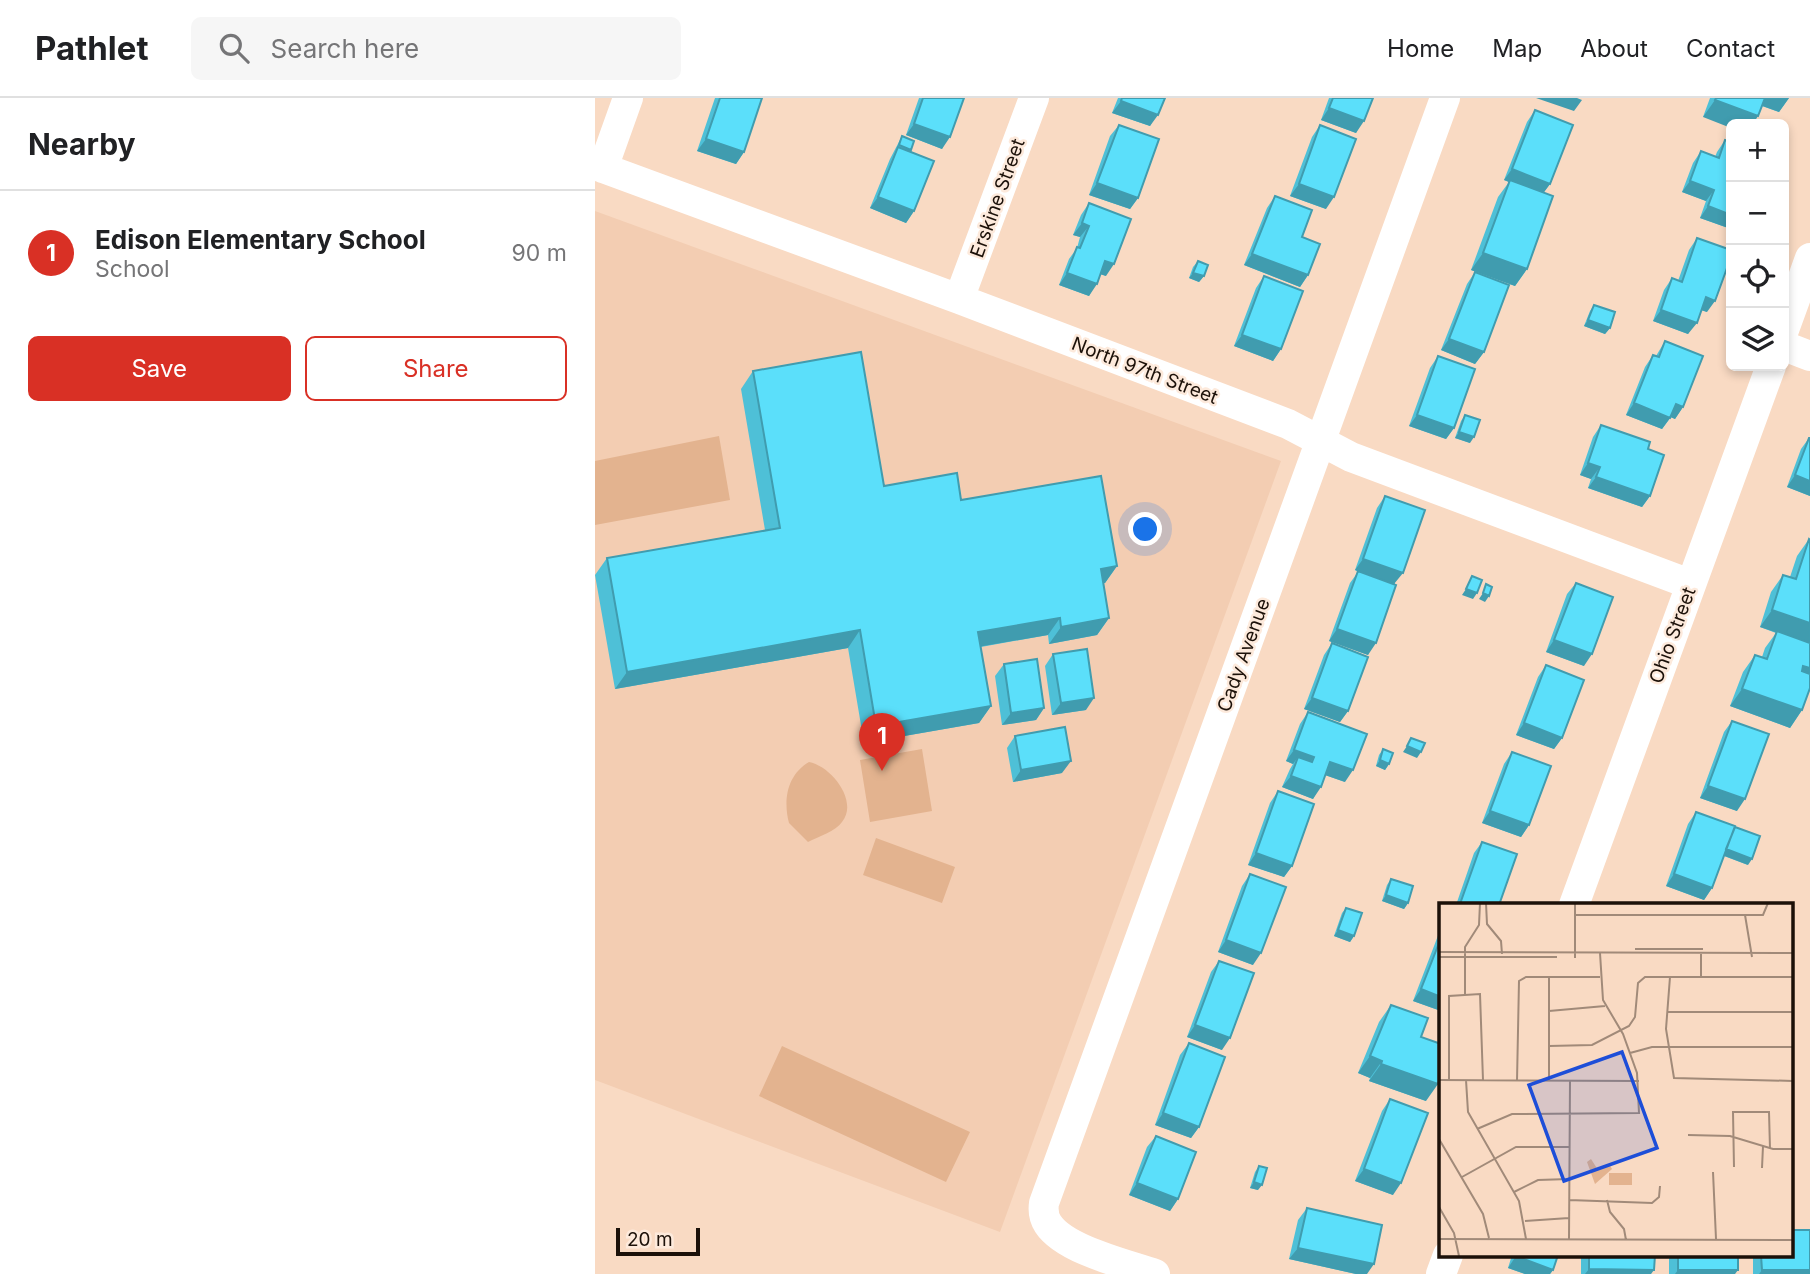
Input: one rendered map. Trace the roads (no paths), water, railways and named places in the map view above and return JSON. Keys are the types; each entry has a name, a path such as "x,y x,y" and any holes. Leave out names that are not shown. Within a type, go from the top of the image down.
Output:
{"street":[{"path":"599,166 628,98"},
{"name":"Erskine Street","path":"959,299 1034,98"},
{"name":"Cady Avenue","path":"1156,1274 1081,1248 1059,1236 1046,1223 1043,1212 1048,1190 1445,98"},
{"name":"North 97th Street","path":"599,166 1288,424 1351,457 1690,584"},
{"path":"1789,316 1810,258"},
{"path":"1789,348 1810,356"},
{"name":"Ohio Street","path":"1575,903 1769,371"},
{"path":"1441,1274 1448,1256"}],"place":[{"name":"Edison Elementary School","path":"882,771"}]}
